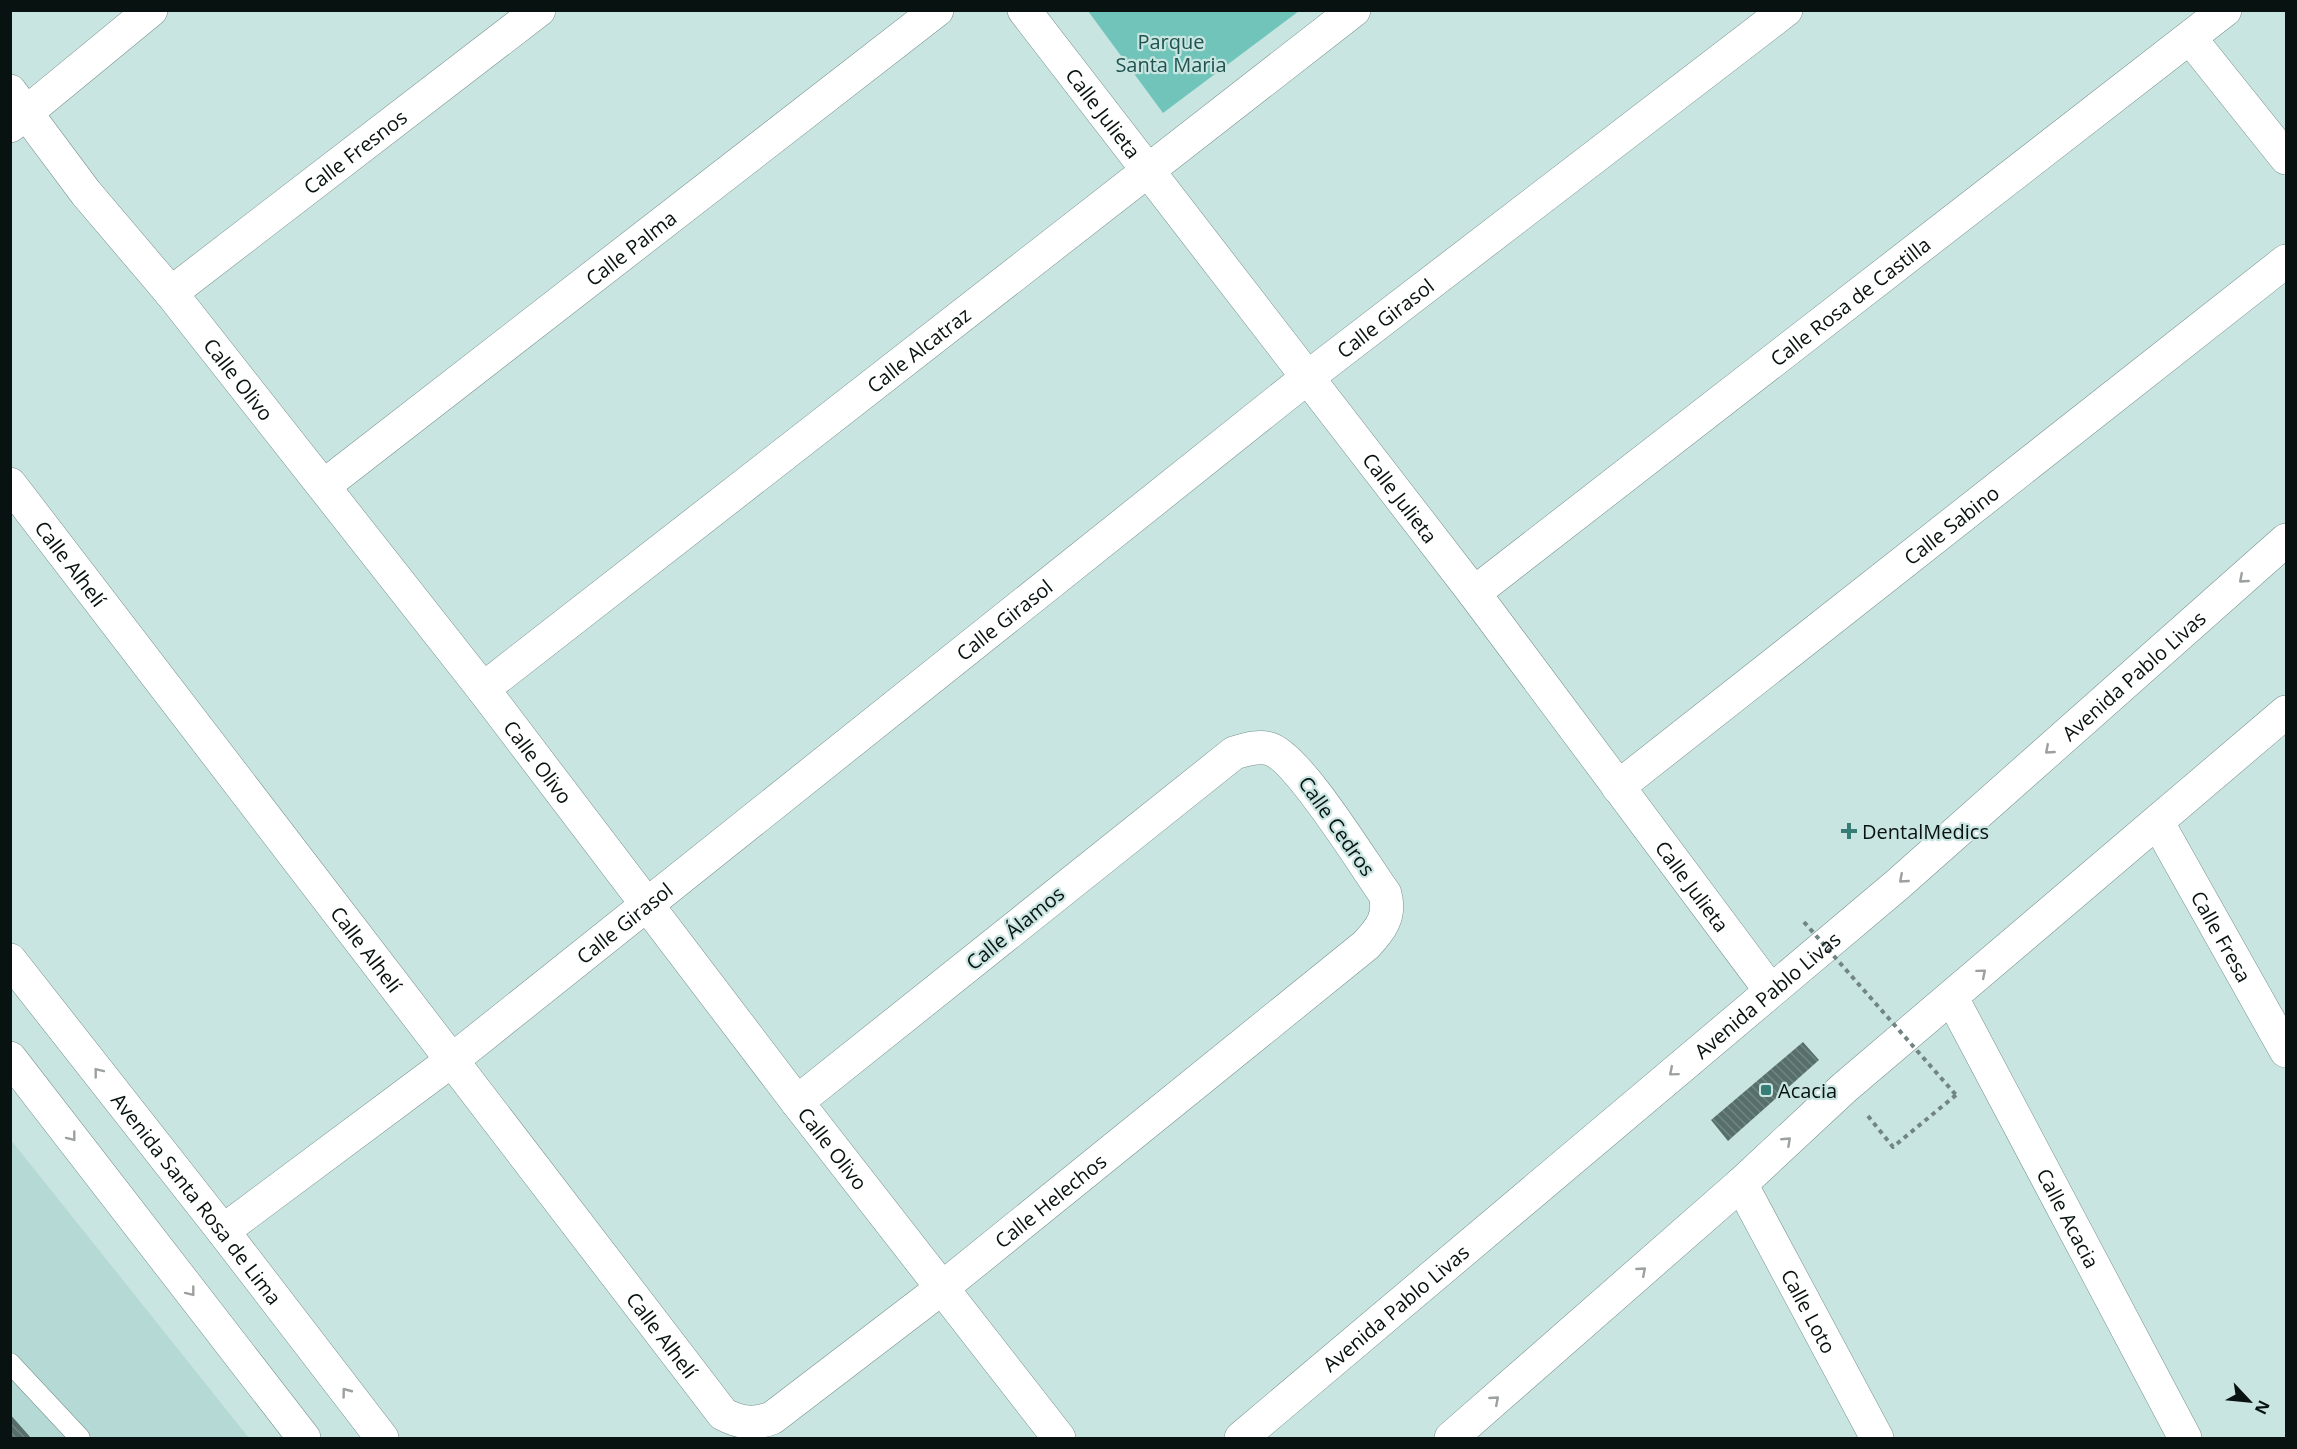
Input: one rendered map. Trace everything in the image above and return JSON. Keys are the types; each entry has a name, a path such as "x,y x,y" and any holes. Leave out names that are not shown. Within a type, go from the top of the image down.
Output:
{"street":[{"path":"16,110 151,10"},
{"name":"Calle Fresnos","path":"171,293 539,10"},
{"name":"Calle Palma","path":"325,485 937,10"},
{"name":"Calle Julieta","path":"1024,10 1474,593 1770,990"},
{"name":"Calle Alcatraz","path":"483,688 1354,10"},
{"name":"Calle Girasol","path":"223,1231 451,1061 646,903 1308,377 1786,10"},
{"name":"Calle Rosa de Castilla","path":"1474,593 2225,10"},
{"path":"2190,38 2286,158"},
{"name":"Calle Olivo","path":"16,110 171,293 325,485 483,688 797,1102 1059,1438"},
{"name":"Calle Sabino","path":"1618,787 2286,261"},
{"name":"Calle Alhelí","path":"10,484 723,1414"},
{"name":"Avenida Pablo Livas","path":"1242,1438 1897,885 2286,540"},
{"path":"1451,1438 1741,1184 1844,1088 2286,712"},
{"name":"Calle Cedros","path":"1234,753 1256,747 1269,748 1294,765 1385,894 1388,906 1386,918 1380,930 1366,945"},
{"name":"Calle Álamos","path":"797,1102 1234,753"},
{"name":"Calle Fresa","path":"2158,823 2286,1051"},
{"name":"Calle Helechos","path":"723,1414 745,1422 760,1423 772,1418 942,1288 1366,945"},
{"name":"Avenida Santa Rosa de Lima","path":"12,966 223,1231 374,1436"},
{"name":"Calle Acacia","path":"1952,998 2186,1438"},
{"path":"10,1058 304,1438"},
{"name":"Calle Loto","path":"1741,1184 1877,1438"}],"lane":[{"path":"10,1364 80,1438"}],"path":[{"path":"1804,922 1956,1095 1893,1147"}],"shaded area":[{"path":"11,1140 249,1438 11,1438"}],"green space":[{"name":"Parque Santa Maria","path":"1088,11 1299,11 1163,113"}],"building":[{"name":"Acacia","path":"1803,1042 1819,1060 1728,1141 1711,1120"},
{"path":"10,1414 31,1438 10,1438"}],"place":[{"name":"DentalMedics","path":"1849,831"},
{"name":"Acacia","path":"1766,1090"}]}
